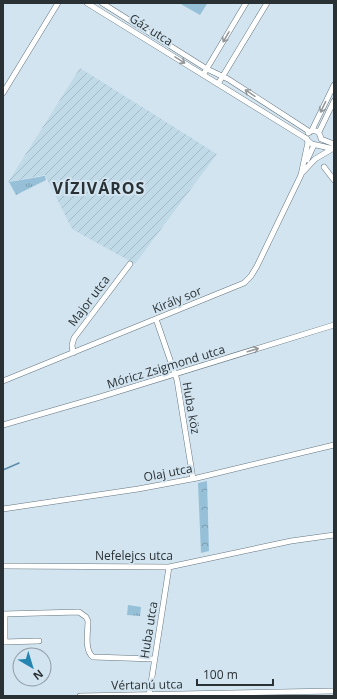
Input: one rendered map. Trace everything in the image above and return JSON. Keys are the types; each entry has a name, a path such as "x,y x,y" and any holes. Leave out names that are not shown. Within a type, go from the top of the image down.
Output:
{"street":[{"path":"3,93 58,3"},
{"name":"Gáz utca","path":"87,3 308,141"},
{"name":"Gáz utca","path":"102,3 207,69 311,131"},
{"path":"203,75 246,3"},
{"path":"218,84 265,5"},
{"path":"333,147 314,145 308,141 311,131 334,85"},
{"path":"333,147 321,138 319,132 334,101"},
{"path":"311,131 319,132"},
{"path":"314,145 319,143 321,138"},
{"name":"Király sor","path":"305,162 308,141"},
{"name":"Király sor","path":"3,381 236,287 248,280 257,266 314,145"},
{"name":"Király sor","path":"301,174 315,159 333,147"},
{"path":"324,167 334,180"},
{"name":"Major utca","path":"73,353 72,345 74,338 130,264"},
{"name":"Huba köz","path":"156,319 175,374 193,479"},
{"name":"Móricz Zsigmond utca","path":"3,425 334,325"},
{"name":"Olaj utca","path":"3,508 138,489 193,479 334,445"},
{"name":"Nefelejcs utca","path":"3,566 169,568 291,541 334,535"},
{"name":"Huba utca","path":"149,695 169,568"},
{"path":"39,641 4,642 4,614 79,612 86,617 88,621 88,651 93,657 154,659"},
{"name":"Vértanú utca","path":"80,696 334,691"}],"shaded area":[{"path":"80,68 217,154 135,264 72,229 45,175 8,182"}],"green space":[{"path":"179,3 206,3 207,4 200,15"},
{"path":"45,176 46,180 16,195 9,182"},
{"path":"207,481 209,551 201,553 198,483"},
{"path":"128,605 141,607 140,616 127,615"}],"waterway":[{"path":"3,470 19,463"}],"district":[{"name":"VÍZIVÁROS","path":"99,188"}]}
